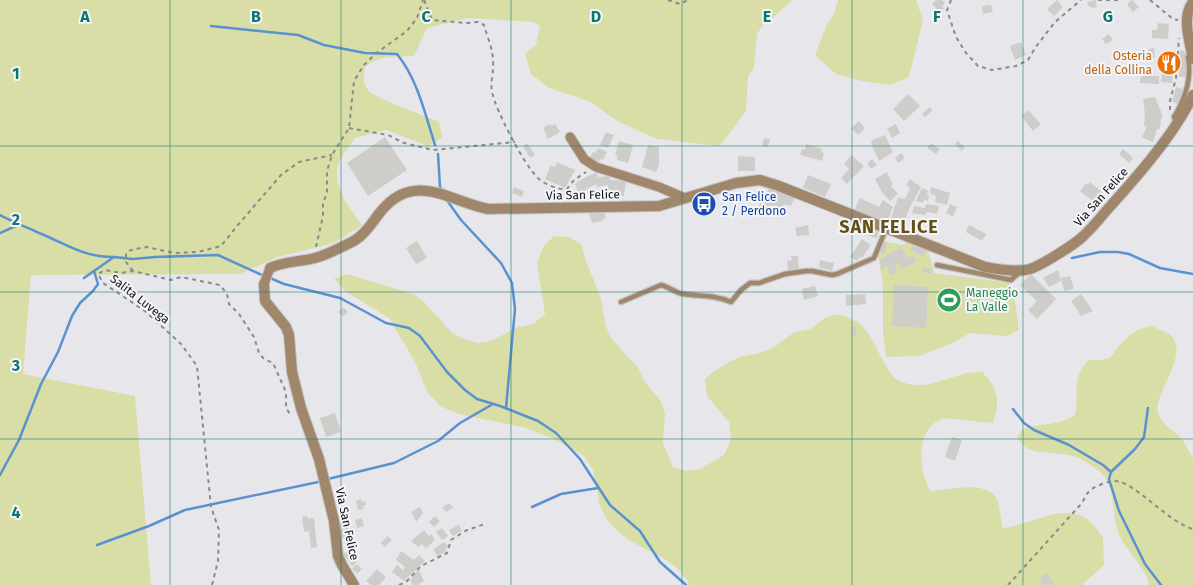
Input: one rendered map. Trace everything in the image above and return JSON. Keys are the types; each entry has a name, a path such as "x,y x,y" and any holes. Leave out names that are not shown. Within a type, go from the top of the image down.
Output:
{"street":[{"name":"Via San Felice","path":"1183,21 1193,2"},
{"path":"1183,21 1193,59"},
{"name":"Via San Felice","path":"354,585 338,556 334,521 323,474 301,408 292,372 289,335 286,327 265,301 264,284 270,268 279,264 315,258 352,242 368,229 381,211 398,196 423,190 437,192 472,206 488,209 659,206 727,185 760,180 886,227 984,267 1023,270 1038,266 1079,240 1122,194 1177,122 1193,95"},
{"path":"570,137 584,159 596,167 659,186 685,198"}],"lane":[{"name":"Via San Felice","path":"1177,122 1174,117 1190,77 1183,21"},
{"path":"621,302 661,285 668,286 681,294 697,294 731,302 750,283 760,283 785,274 806,271 837,274 874,258 886,227"},
{"path":"937,265 1011,280 1023,270"}],"path":[{"path":"315,258 323,216 323,204 327,192 327,171 332,155 349,128 354,81 364,65 375,54 407,32 418,18 423,0"},
{"path":"423,0 432,20 466,23 478,22 484,25 494,60 491,81 496,106 528,165 540,180 561,190 567,189 574,180 596,167"},
{"path":"668,0 680,4 688,0"},
{"path":"951,0 947,10 956,37 966,53 978,66 992,70 1016,66 1028,60 1034,48 1055,22 1081,0"},
{"path":"1098,0 1118,0"},
{"path":"1150,0 1172,19 1183,21"},
{"path":"1170,112 1170,102 1176,78 1179,31"},
{"path":"349,128 388,135 404,143 433,150 515,142"},
{"path":"133,271 126,262 126,254 131,250 146,247 175,252 198,252 221,246 282,175 299,162 332,155"},
{"name":"Salita Luvega","path":"212,585 218,561 219,530 211,507 197,366 181,344 145,311 103,283 98,274 105,270 121,273 133,271 171,280 181,277 220,285 227,294 229,304 239,314 254,337 259,353 264,359 273,363 286,392 286,408 290,414 301,408"},
{"path":"1008,585 1082,503 1088,491 1102,483 1120,482 1135,490 1173,519 1193,529"},
{"path":"400,585 406,582 421,566 447,553 451,540 467,530 485,524"}],"green space":[{"path":"0,0 792,0 763,25 757,34 754,68 748,76 746,111 720,146 657,139 617,121 591,102 549,88 531,74 525,53 536,45 540,26 533,22 468,18 427,28 414,56 376,60 365,67 364,82 368,90 391,103 439,122 442,138 428,146 386,130 355,138 339,162 337,173 343,197 362,225 334,243 278,257 240,274 31,275 23,374 135,396 151,585 0,585"},
{"path":"838,0 916,0 923,20 909,77 890,85 857,80 836,74 815,55 827,24 834,14"},
{"path":"554,236 569,237 582,245 585,259 601,298 606,327 612,339 639,369 644,381 661,401 665,414 663,443 673,467 687,471 701,469 725,454 731,439 729,422 707,396 705,379 728,362 770,349 798,331 810,329 826,317 833,315 844,316 858,323 867,331 889,371 900,381 909,384 926,385 967,373 982,372 995,390 997,408 993,423 943,418 930,427 923,442 921,459 924,476 930,491 967,487 985,490 993,494 998,501 1003,528 1054,514 1074,514 1084,517 1103,537 1104,565 1082,585 690,585 676,567 632,542 619,533 607,520 599,503 593,470 584,456 554,439 523,427 456,413 440,406 428,393 415,362 389,318 345,291 334,279 347,274 413,294 424,302 452,333 477,343 491,341 518,327 533,324 545,314 537,263 543,247"},
{"name":"Maneggio La Valle","path":"882,241 902,245 909,241 928,249 934,273 1009,283 1014,295 1019,330 1007,336 970,333 952,343 919,356 886,357 883,332 883,285 878,255"},
{"path":"1152,326 1169,334 1175,342 1177,351 1158,405 1158,413 1162,421 1181,438 1193,458 1193,585 1149,585 1144,572 1123,542 1117,529 1110,487 1102,474 1080,459 1028,449 1017,438 1023,429 1056,423 1075,415 1078,380 1083,367 1089,360 1110,358 1133,333"}],"building":[{"path":"936,0 942,0 945,3 942,6 944,9 940,13 932,4"},
{"path":"1057,0 1063,7 1054,16 1047,9"},
{"path":"1096,0 1097,7 1091,8 1091,6 1088,6 1087,2"},
{"path":"1132,0 1139,7 1133,12 1127,4"},
{"path":"991,5 993,12 983,14 982,6"},
{"path":"1158,23 1169,24 1168,39 1152,38 1152,30 1157,30"},
{"path":"1109,34 1113,40 1106,44 1102,39"},
{"path":"1021,42 1026,55 1015,60 1010,46"},
{"path":"1154,48 1155,58 1149,59 1148,49"},
{"path":"1180,50 1185,51 1189,64 1188,77 1179,77"},
{"path":"1164,52 1174,53 1172,83 1161,82"},
{"path":"1141,75 1159,76 1159,84 1140,83"},
{"path":"1176,87 1183,89 1179,104 1172,102"},
{"path":"908,94 920,106 904,121 893,109"},
{"path":"1155,97 1162,118 1160,129 1157,129 1153,142 1142,137 1147,126 1144,126 1143,99"},
{"path":"930,107 932,111 925,117 922,114"},
{"path":"1028,110 1041,124 1033,131 1021,116"},
{"path":"859,121 865,128 858,135 851,128"},
{"path":"550,124 551,126 555,124 560,132 548,139 543,128"},
{"path":"896,124 900,133 892,138 887,129"},
{"path":"606,132 614,135 608,148 600,145"},
{"path":"885,135 893,152 879,161 871,143 873,140"},
{"path":"385,137 407,170 368,196 347,163"},
{"path":"764,138 770,139 768,147 762,146"},
{"path":"619,141 633,145 628,163 617,160 618,156 615,155"},
{"path":"958,141 965,147 962,151 955,144"},
{"path":"527,143 535,155 530,158 523,146"},
{"path":"931,143 940,149 936,154 927,148"},
{"path":"806,144 822,149 821,152 824,153 822,161 800,155 802,149 805,150"},
{"path":"648,145 659,147 659,165 656,172 642,167"},
{"path":"598,148 607,152 603,160 600,159 598,163 591,159 591,156"},
{"path":"1123,149 1133,158 1129,163 1119,154"},
{"path":"901,153 905,158 898,163 895,158"},
{"path":"851,155 864,166 847,184 841,178 849,169 844,164"},
{"path":"738,156 755,157 755,171 738,171"},
{"path":"872,159 877,165 871,169 867,163"},
{"path":"557,162 575,170 565,188 545,179 551,165 555,167"},
{"path":"597,172 598,177 610,176 610,180 626,181 624,196 612,195 613,190 608,190 608,185 597,187 596,184 585,190 586,197 581,200 575,184"},
{"path":"887,172 893,184 891,186 898,194 890,201 882,192 875,179"},
{"path":"808,175 831,184 825,197 803,188"},
{"path":"910,179 921,187 903,225 889,224 898,197 905,199 910,188 906,185"},
{"path":"1090,182 1102,192 1094,202 1080,191 1086,183 1088,185"},
{"path":"514,187 524,191 522,197 512,193"},
{"path":"769,187 795,197 791,206 784,204 782,209 770,205 769,208 759,206 763,194 766,195"},
{"path":"931,187 950,193 947,205 935,202 936,196 930,193"},
{"path":"922,188 928,191 927,195 929,196 928,201 924,200 923,203 916,201"},
{"path":"558,192 564,193 564,200 558,200"},
{"path":"860,198 879,207 883,200 893,207 887,223 854,211"},
{"path":"926,204 939,206 937,214 927,212 925,215 912,213 914,206 925,208"},
{"path":"950,204 957,207 953,217 946,213"},
{"path":"604,210 606,218 603,221 592,223 589,213"},
{"path":"844,215 854,219 847,234 841,231"},
{"path":"868,224 880,227 877,238 865,235"},
{"path":"808,225 809,235 797,236 795,228"},
{"path":"969,225 986,234 982,241 966,232"},
{"path":"862,239 871,245 862,258 860,257 857,261 850,257"},
{"path":"417,241 427,258 416,264 406,248"},
{"path":"883,242 887,243 885,254 880,253"},
{"path":"913,245 926,250 924,256 911,251"},
{"path":"902,247 907,258 913,255 917,261 902,269 898,263 895,265 897,273 890,275 887,266 881,269 880,260"},
{"path":"791,256 798,256 799,270 788,272 787,261 792,260"},
{"path":"820,260 834,263 832,271 819,267"},
{"path":"923,268 932,269 931,273 922,272"},
{"path":"1058,270 1061,281 1049,287 1043,278"},
{"path":"1031,274 1056,299 1037,319 1028,310 1037,301 1020,285"},
{"path":"1070,276 1074,289 1064,291 1061,278"},
{"path":"894,285 928,287 926,328 892,326"},
{"path":"815,286 818,296 804,300 802,289"},
{"path":"865,294 866,304 846,306 846,295"},
{"path":"1081,294 1093,311 1081,316 1071,301"},
{"path":"343,307 348,312 343,317 338,312"},
{"path":"851,327 856,327 856,335 851,335"},
{"path":"335,413 341,432 326,437 320,418"},
{"path":"952,437 962,440 955,461 945,457"},
{"path":"361,499 362,502 365,501 366,505 363,506 364,509 358,510 356,501"},
{"path":"449,503 453,508 446,512 442,507"},
{"path":"420,507 423,513 416,522 411,512"},
{"path":"307,516 308,519 314,518 317,547 311,548 309,531 304,532 302,517"},
{"path":"435,516 440,521 434,527 429,522"},
{"path":"362,518 364,526 357,528 355,520"},
{"path":"459,525 462,531 453,536 449,530"},
{"path":"348,527 350,534 342,538 340,531"},
{"path":"442,528 448,536 442,540 436,532"},
{"path":"424,530 429,536 431,534 435,540 426,548 422,544 418,547 411,541"},
{"path":"387,536 392,540 385,547 381,543"},
{"path":"444,542 448,545 445,552 438,556 433,550"},
{"path":"349,550 357,562 352,566 343,554"},
{"path":"401,551 414,560 419,555 425,561 404,581 392,572 397,565 403,570 405,567 396,560"},
{"path":"357,564 362,569 357,574 352,568"},
{"path":"377,569 386,577 379,585 371,585 366,581"},
{"path":"419,570 424,581 418,585 413,585 410,580 412,579 411,577"},
{"path":"1047,573 1054,585 1043,585 1039,578"}],"waterway":[{"path":"211,26 298,35 324,45 365,53 397,54 416,86 435,145"},
{"path":"438,154 440,187 443,192"},
{"path":"446,199 461,220 501,263 512,283 515,309 506,408"},
{"path":"0,215 75,249 93,255 113,257"},
{"path":"0,233 18,225"},
{"path":"1072,258 1100,252 1118,252 1129,254 1160,268 1193,274"},
{"path":"84,278 114,257 133,259 218,255 264,276"},
{"path":"0,475 19,440 41,384 58,352 72,316 80,303 98,284 94,271"},
{"path":"270,278 284,284 340,298 386,323 409,328 420,336 447,372 477,399 538,421 556,433 580,459 610,505 640,531 660,562 686,585"},
{"path":"328,479 394,463 438,441 460,423 493,404"},
{"path":"1148,408 1144,437 1135,449 1111,472 1109,479 1119,511 1145,564 1161,585"},
{"path":"1013,409 1024,423 1034,430 1069,445 1103,465 1111,472"},
{"path":"97,545 149,526 185,510 323,481"},
{"path":"532,507 561,494 598,488"}],"place":[{"name":"Osteria della Collina","path":"1169,63"},
{"name":"San Felice 2 / Perdono","path":"704,204"},
{"name":"Maneggio La Valle","path":"949,300"}],"district":[{"name":"SAN FELICE","path":"889,227"}]}
